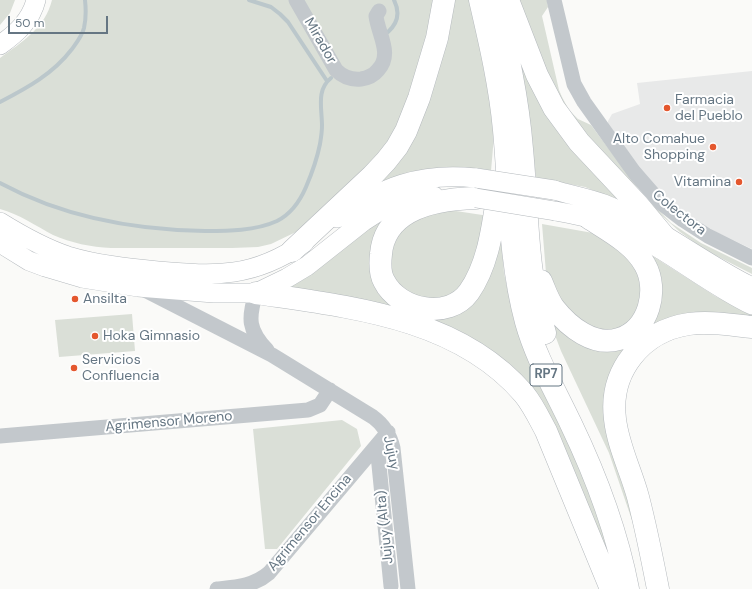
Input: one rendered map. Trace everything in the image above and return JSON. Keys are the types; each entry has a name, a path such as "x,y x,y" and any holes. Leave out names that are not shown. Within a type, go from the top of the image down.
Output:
{"highway":[{"path":"292,251 372,176 386,161 403,136 413,116 419,98 437,38 444,0"},
{"name":"RP7","path":"480,0 498,89 506,151 513,253 518,289 526,324 538,358 580,444 601,496 614,533 628,589"},
{"name":"RP7","path":"495,0 517,101 531,271 544,332 607,469 630,535 643,589"},
{"path":"508,0 537,75 554,108 579,142 638,205 663,235"},
{"path":"476,188 445,200 423,206 405,215 391,228 385,237 382,248 381,270 384,281 396,296 408,303 420,307 436,309 448,307 459,302 468,293 482,268 487,251 506,151"},
{"path":"526,213 538,268 547,296 554,308 575,329 587,336 597,339 620,339 630,334 638,326 645,315 649,306 651,295 649,274 644,264 628,246 589,218"},
{"path":"256,293 351,308 391,317 435,332 458,342 494,364 525,395 536,411 546,430 611,589"},
{"path":"658,589 644,520 616,430 614,405 619,380 625,366 633,354 644,343 672,328 688,324 704,323 752,327"}],"main road":[{"path":"0,45 18,31 27,20 34,10 36,0"},
{"path":"0,222 26,237 67,256 108,266 181,273 229,273 265,265 292,251 355,206 374,195 395,186 413,181 435,177 455,176 476,188 554,211 589,218 620,228 647,242 723,290 752,305"},
{"path":"0,243 29,260 63,274 103,282 138,287 214,293 256,293 287,278 307,266 364,221 378,212 392,206 422,197 451,195 476,188 554,190 604,204 643,223 752,287"}],"street":[{"name":"Mirador","path":"296,0 336,70 341,75 354,79 368,77 374,74 384,60 384,47 376,18 376,14 379,11"},
{"name":"Colectora","path":"554,0 571,75 578,93 634,172 661,203 683,220 708,236 752,258"},
{"name":"Jujuy","path":"138,287 272,355 373,417 381,424 388,432 394,454 408,589"},
{"name":"Jujuy","path":"256,293 251,310 253,329 258,340 272,355"},
{"name":"Agrimensor Moreno","path":"0,436 308,410 320,405 330,390"},
{"name":"Agrimensor Encina","path":"218,589 245,586 262,579 269,573 388,432"},
{"name":"Jujuy (Alta)","path":"377,445 391,586"}],"shaded area":[{"path":"0,0 15,0 10,13 0,25"},
{"path":"52,0 442,0 392,148 298,231 271,244 258,247 111,248 96,247 60,238 21,217 0,209 0,58 32,34 44,19"},
{"path":"448,0 470,0 489,88 494,136 491,171 477,168 463,168 373,188 385,168"},
{"path":"514,0 547,0 548,7 542,16 559,90 569,110 578,119 591,125 640,191 671,223 701,243 752,268 752,274 705,250 680,232 568,123"},
{"path":"524,57 637,210 585,187 536,178 528,117 518,63"},
{"path":"752,71 752,249 716,232 682,211 668,199 643,173 608,124 608,121 612,114 640,104 637,83"},
{"path":"443,211 456,211 489,216 468,287 427,304 387,277 384,258 404,222"},
{"path":"398,213 383,287 456,310 502,218 504,273 510,301 550,401 599,512 621,589 547,424 478,350 266,292 365,227"},
{"path":"542,224 593,233 628,253 646,291 632,324 605,334 568,314 546,273"},
{"path":"640,248 715,296 752,314 752,321 717,317 620,364 636,532 609,453 561,351 550,322 577,336 645,327"},
{"path":"132,314 135,351 59,357 55,320"},
{"path":"342,420 357,429 361,446 277,549 265,549 253,429"}],"waterway":[{"path":"0,102 39,80 65,58 81,36 84,28 86,14 85,0"},
{"path":"249,0 271,7 288,22 327,81"},
{"path":"388,32 394,25 397,17 397,9 394,0"},
{"path":"0,183 49,205 74,213 126,224 152,228 205,231 241,230 260,227 277,221 287,215 298,202 306,187 320,144 322,128 321,100 323,88 331,78"}],"place":[{"name":"Farmacia del Pueblo","path":"667,108"},
{"name":"Alto Comahue Shopping","path":"713,147"},
{"name":"Vitamina","path":"739,182"},
{"name":"Ansilta","path":"75,299"},
{"name":"Hoka Gimnasio","path":"95,336"},
{"name":"Servicios Confluencia","path":"74,368"}]}
